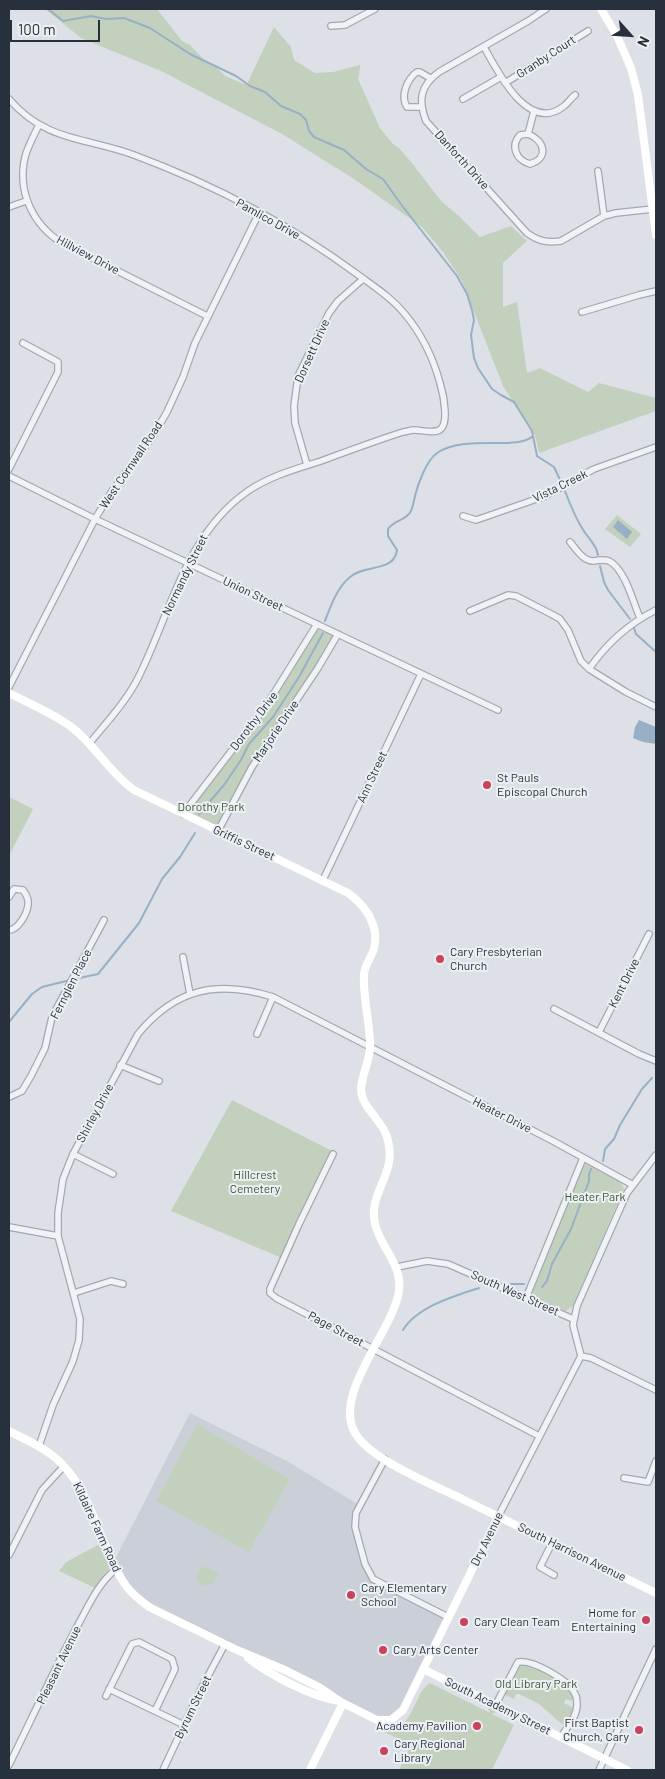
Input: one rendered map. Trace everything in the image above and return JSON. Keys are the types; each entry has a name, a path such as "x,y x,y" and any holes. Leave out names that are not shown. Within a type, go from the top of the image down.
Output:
{"street":[{"path":"332,26 345,25 375,9"},
{"path":"430,78 417,72 409,80 404,99 407,107 422,107 422,92 430,78 546,9"},
{"path":"601,9 617,36 631,68 638,96 656,235"},
{"name":"Granby Court","path":"505,83 588,31"},
{"path":"484,47 505,83 523,104 534,111 547,112 557,110 563,107 575,95"},
{"path":"463,98 501,77"},
{"name":"Pamlico Drive","path":"9,99 28,118 55,133 145,159 259,212 319,248 390,299 403,312 421,337 436,369 444,406 444,426"},
{"name":"Danforth Drive","path":"422,107 426,121 527,233 535,239 544,242 560,241 604,216 653,209"},
{"path":"528,134 534,111"},
{"name":"Hillview Drive","path":"39,125 27,151 24,165 26,201 37,221 52,237 207,316"},
{"path":"528,134 536,138 543,149 543,154 536,163 530,164 522,160 514,147 520,135 528,134"},
{"path":"598,171 604,216"},
{"path":"9,207 26,201"},
{"name":"West Cornwall Road","path":"9,687 95,519 112,490 153,436 167,412 207,316 259,212"},
{"name":"Dorsett Drive","path":"307,465 294,415 298,376 329,313 338,301 363,279"},
{"path":"582,312 639,294 656,291"},
{"path":"9,469 58,372 58,362 23,344"},
{"name":"Normandy Street","path":"89,744 139,676 167,610 200,541 208,529 233,503 262,483 307,465 403,432 414,430 435,432 441,430 444,426"},
{"name":"Vista Creek","path":"463,516 476,520 545,496 594,469 656,447"},
{"name":"Union Street","path":"9,476 188,564 498,710"},
{"path":"570,542 586,559 592,561 605,560 615,566 622,576 640,618"},
{"path":"470,611 508,595 560,619 568,630 581,661 589,669 626,692 656,707"},
{"path":"589,669 607,645 640,618 656,610"},
{"name":"Dorothy Drive","path":"183,814 266,706 317,624"},
{"name":"Marjorie Drive","path":"218,831 252,767 309,683 338,634"},
{"name":"Ann Street","path":"323,880 421,674"},
{"name":"Griffis Street","path":"9,693 74,729 127,786 323,880 353,897 366,912 376,934 375,947 365,969 364,977 370,1048"},
{"path":"9,897 14,889 23,890 29,903 17,927 14,930 9,930"},
{"name":"Fernglen Place","path":"9,1097 22,1092 45,1048 52,1017 104,920"},
{"name":"Kent Drive","path":"599,1032 649,934"},
{"path":"183,957 190,994"},
{"name":"Shirley Drive","path":"39,1446 53,1405 73,1361 79,1340 80,1319 58,1236 58,1213 62,1188 73,1154 120,1065 138,1034 149,1020 162,1008 190,994 220,988 240,989 273,997 370,1048"},
{"path":"257,1034 273,997"},
{"path":"554,1009 656,1061"},
{"name":"Heater Drive","path":"370,1048 632,1184"},
{"name":"South Harrison Avenue","path":"370,1048 363,1076 362,1093 367,1106 384,1129 390,1154 388,1170 374,1208 374,1220 380,1237 397,1267 400,1280 396,1303 354,1392 350,1405 350,1417 354,1431 360,1440 385,1459 421,1479 656,1593"},
{"path":"120,1065 159,1081"},
{"path":"73,1154 113,1174"},
{"name":"Page Street","path":"333,1154 269,1292 276,1298 539,1436"},
{"path":"573,1319 590,1275 632,1184 656,1155"},
{"path":"526,1298 583,1158"},
{"path":"9,1226 58,1236"},
{"name":"South West Street","path":"397,1267 427,1261 448,1264 573,1319 581,1356"},
{"path":"74,1293 111,1281 123,1284"},
{"path":"581,1356 588,1357 656,1390"},
{"name":"Dry Avenue","path":"391,1720 402,1710 581,1356"},
{"name":"Kildaire Farm Road","path":"9,1431 39,1446 64,1466 84,1496 116,1569 127,1587 149,1607 236,1650 319,1687 342,1702 377,1720 391,1720"},
{"path":"385,1459 356,1513 355,1527 365,1564 373,1579 448,1618"},
{"path":"624,1478 648,1482 656,1461"},
{"path":"9,1555 42,1490 64,1466"},
{"path":"552,1543 540,1566 554,1575"},
{"name":"Pleasant Avenue","path":"9,1766 58,1663 95,1593 104,1580 116,1569"},
{"path":"106,1696 132,1644 139,1642 172,1659 175,1664 176,1669 155,1711"},
{"name":"Byrum Street","path":"163,1770 225,1644"},
{"path":"599,1770 656,1649"},
{"path":"495,1706 518,1662 524,1661 551,1672 576,1694 577,1703 574,1717 561,1737"},
{"name":"South Academy Street","path":"422,1669 627,1770"},
{"path":"109,1689 184,1725"},
{"path":"310,1770 342,1702"}],"shaded area":[{"path":"190,1413 287,1461 359,1505 355,1523 372,1577 448,1617 403,1710 386,1721 139,1600 113,1563"}],"green space":[{"path":"45,9 157,9 182,41 190,45 207,63 217,68 225,76 244,84 247,84 274,27 291,47 294,60 315,73 333,72 360,65 358,79 380,128 412,163 441,201 480,237 511,226 527,241 503,263 503,307 517,302 527,373 540,368 588,392 599,383 656,398 656,411 539,453 535,435 503,386 462,281 443,252 422,227 354,179 282,134 161,71 81,38"},
{"path":"617,515 641,534 630,547 605,529"},
{"name":"Dorothy Park","path":"316,629 333,635 333,639 258,754 218,825 216,826 190,813 189,811 267,708"},
{"path":"9,797 33,809 9,856"},
{"name":"Hillcrest Cemetery","path":"232,1100 336,1153 284,1259 171,1211"},
{"name":"Heater Park","path":"587,1164 621,1182 624,1189 573,1306 566,1311 536,1299 532,1294 583,1165"},
{"path":"197,1424 290,1479 249,1552 156,1501"},
{"path":"100,1544 110,1567 95,1588 59,1571 66,1562"},
{"path":"202,1566 219,1573 214,1584 204,1586 198,1582 197,1576"},
{"name":"Old Library Park","path":"523,1663 544,1671 572,1693 573,1699 571,1701 566,1699 564,1703 572,1707 574,1711 565,1727 539,1704 519,1694 516,1694 514,1699 503,1694 517,1666"},
{"path":"430,1683 490,1713 488,1709 490,1707 496,1712 492,1714 514,1725 492,1770 399,1770 411,1745 372,1726 386,1729 397,1728 404,1723 424,1688"}],"water":[{"path":"618,520 632,532 627,539 613,527"},
{"path":"639,720 656,727 656,744 633,738 635,727"}],"waterway":[{"path":"48,9 63,21 91,16 106,19 124,18 150,28 190,54 236,76 250,86 265,92 281,106 300,114 306,120 309,131 314,137 344,150 366,169 383,179 457,276 467,294 472,310 474,320 471,335 474,358 478,368 492,389 514,402 532,431 537,456 554,467 561,482"},
{"path":"325,621 332,603 345,581 356,573 385,565 395,557 397,550 388,536 388,529 406,517 411,511 423,472 433,456 448,447 461,444 515,442 526,440 533,436"},
{"path":"565,491 577,519 584,532 594,544 598,555"},
{"path":"600,566 608,590 630,619"},
{"path":"634,628 636,634 656,652"},
{"path":"199,814 224,785 249,744 273,717 299,677 323,633"},
{"path":"75,979 98,974 139,923 162,879 180,857 195,833"},
{"path":"9,1022 32,994 42,987 70,980"},
{"path":"603,1161 605,1149 614,1139 620,1125 642,1089 652,1078"},
{"path":"542,1287 547,1281 552,1264 571,1229 589,1181 591,1169"},
{"path":"510,1284 524,1284"},
{"path":"403,1330 417,1315 437,1303 479,1288"}],"place":[{"name":"St Pauls Episcopal Church","path":"487,785"},
{"name":"Cary Presbyterian Church","path":"440,959"},
{"name":"Cary Elementary School","path":"351,1595"},
{"name":"Home for Entertaining","path":"646,1620"},
{"name":"Cary Clean Team","path":"464,1622"},
{"name":"Cary Arts Center","path":"383,1650"},
{"name":"Academy Pavilion","path":"477,1726"},
{"name":"First Baptist Church, Cary","path":"639,1730"},
{"name":"Cary Regional Library","path":"384,1751"}]}
